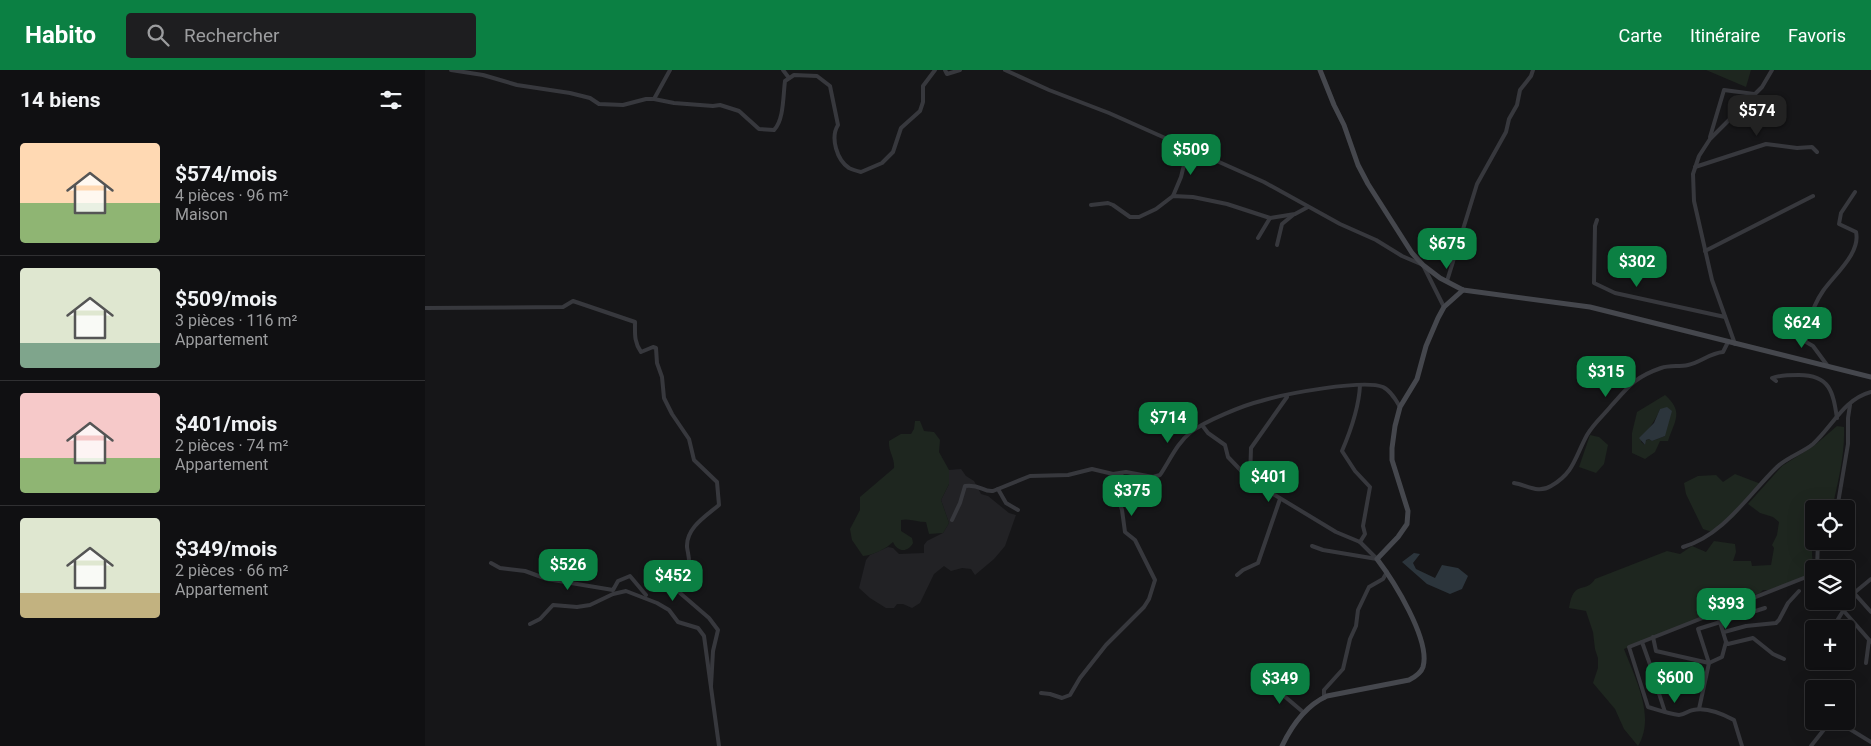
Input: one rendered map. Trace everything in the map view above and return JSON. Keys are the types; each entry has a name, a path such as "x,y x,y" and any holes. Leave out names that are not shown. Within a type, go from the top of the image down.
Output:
{"street":[{"path":"451,70 483,75 517,85 570,93 590,98 599,104 623,105 654,98 673,103 720,105 739,111 759,129 774,130 779,125 782,114 785,81 794,75 817,76 830,86 838,125 835,130 836,150 849,168 861,172 881,163 893,152 901,128 920,111 923,102 923,86 935,70"},
{"path":"654,98 669,70"},
{"path":"783,70 789,78"},
{"path":"945,70 947,74 960,70"},
{"path":"1000,70 1100,109 1264,182 1308,207 1423,265 1463,290 1590,306 1871,377"},
{"path":"1005,70 1010,73"},
{"path":"1320,70 1363,174 1400,236 1423,265 1444,307"},
{"path":"1447,281 1477,184 1506,132 1509,119 1517,105 1520,90 1531,76 1533,70"},
{"path":"1735,344 1712,280 1694,201 1693,174 1699,156 1710,140 1762,88 1772,70"},
{"path":"1710,140 1724,90 1754,94"},
{"path":"1695,167 1766,144 1797,148 1812,147 1817,152"},
{"path":"1091,205 1108,203 1130,217 1139,217 1156,209 1173,196 1181,177 1188,148"},
{"path":"1827,365 1813,346 1806,342 1805,336 1815,304 1824,289 1846,263 1856,245 1856,232 1839,224 1841,214 1855,192"},
{"path":"1173,196 1193,197 1227,204 1270,218 1295,214"},
{"path":"1705,251 1813,196"},
{"path":"1277,246 1282,224 1308,207"},
{"path":"1259,238 1270,218"},
{"path":"1597,220 1595,226 1594,283 1615,293 1725,317"},
{"path":"1377,559 1398,537 1407,524 1408,510 1393,460 1392,448 1400,407 1417,379 1426,346 1444,307 1463,290"},
{"path":"425,308 563,307 573,301 635,322 635,339 641,352 653,347 656,348 664,398 672,414 689,438 694,460 717,482 719,505 689,532 687,540 688,571 681,584 680,593 709,618 718,630 713,650 711,686"},
{"path":"1514,483 1537,490 1549,488 1568,473 1597,419 1638,378 1661,368 1686,365 1712,353 1723,352 1728,342"},
{"path":"1776,381 1772,378 1797,375 1808,375 1824,380 1834,400 1837,418"},
{"path":"952,520 961,503 965,486 975,485 989,492 1030,476 1068,475 1092,469 1113,474 1139,473 1153,477 1160,475 1178,446 1191,432 1261,401 1321,388 1360,385 1383,387 1393,396 1400,407"},
{"path":"1360,385 1359,398 1350,432 1342,451 1355,471 1370,486 1363,526 1365,534 1360,542"},
{"path":"1683,547 1717,528 1746,502 1779,465 1812,445 1837,418 1845,406 1871,392"},
{"path":"1249,480 1251,448 1288,396"},
{"path":"1839,500 1848,444 1847,418 1850,405"},
{"path":"1201,426 1225,444 1228,457 1249,480 1336,532 1360,542 1387,572 1420,633 1423,647 1423,666 1419,674 1409,680 1316,701 1303,712 1282,746"},
{"path":"1041,693 1062,698 1070,695 1080,678 1106,645 1145,607 1153,590 1155,580 1135,540 1125,532 1115,490 1116,483 1122,473"},
{"path":"998,490 1005,503 1018,510"},
{"path":"1237,575 1243,570 1258,564 1280,500"},
{"path":"1312,546 1323,550 1377,559"},
{"path":"491,563 500,568 525,571 547,579 613,592 625,591 638,594 669,610 678,622 699,628 703,636 719,746"},
{"path":"1324,698 1324,690 1343,669 1350,639 1356,626 1358,610 1369,587 1383,579 1387,572"},
{"path":"530,624 539,620 553,605 577,607 591,605 613,592 618,581 629,576 646,595"},
{"path":"1742,746 1734,720 1722,714 1699,709 1690,710 1685,714 1665,712 1648,707 1629,647 1805,578"},
{"path":"1855,592 1871,578"},
{"path":"1724,632 1745,626 1776,623 1788,603 1799,591"},
{"path":"1855,594 1870,610"},
{"path":"1699,709 1709,663 1698,629 1765,608"},
{"path":"1838,620 1843,611 1870,641 1866,663"},
{"path":"1653,637 1657,651 1709,663 1722,657 1726,642 1717,612"},
{"path":"1726,642 1728,644 1753,638 1773,654 1784,659"},
{"path":"1642,642 1665,712"},
{"path":"1651,669 1705,680"},
{"path":"1280,684 1283,695 1303,712"},
{"path":"1811,746 1826,727 1833,722 1848,728 1871,742"}],"shaded area":[{"path":"1706,70 1751,70 1746,87"},
{"path":"1665,395 1671,401 1676,411 1675,422 1668,441 1660,441 1655,452 1645,459 1632,453 1632,433 1637,412","holes":["1660,409 1665,436 1652,441 1649,439 1645,441 1645,445 1641,442"]},
{"path":"1667,407 1672,411 1665,436 1652,441 1646,440 1645,445 1639,438 1654,423 1660,409"},
{"path":"915,421 920,421 924,431 934,432 940,440 939,452 949,470 949,484 941,500 949,523 943,533 929,534 926,522 901,520 901,531 912,538 913,543 911,546 903,550 897,548 893,542 879,551 863,556 852,540 850,529 860,510 860,497 894,468 889,441 901,434 911,434"},
{"path":"1837,426 1844,427 1841,468 1834,500 1805,500 1805,550 1812,550 1812,560 1805,560 1805,577 1769,590 1763,590 1760,593 1624,649 1638,685 1644,710 1645,723 1643,735 1638,746 1624,729 1615,709 1593,683 1598,668 1598,658 1593,632 1586,611 1569,608 1574,593 1580,588 1591,584 1595,579 1667,551 1680,554 1692,546 1706,552 1714,541 1735,544 1736,552 1733,561 1751,561 1752,566 1771,565 1774,548 1772,545 1777,535 1779,522 1773,517 1760,513 1748,504 1782,466 1815,445"},
{"path":"1590,435 1599,437 1608,445 1604,464 1596,473 1579,467"},
{"path":"961,469 966,476 974,481 981,494 988,496 1009,513 1016,515 1005,546 994,559 975,575 971,569 962,568 951,571 944,566 934,574 920,603 912,608 903,604 897,604 894,608 886,608 859,588 866,560 870,555 888,547 893,548 899,554 924,553 924,545 927,541 943,533 949,523 941,500 949,484 949,470"},
{"path":"1735,474 1761,484 1734,517 1712,532 1703,529 1686,494 1684,483 1698,476 1716,475 1723,482"},
{"path":"1414,553 1420,554 1413,563 1416,569 1435,578 1442,565 1458,568 1468,576 1462,589 1450,594 1427,584 1402,562"}]}
